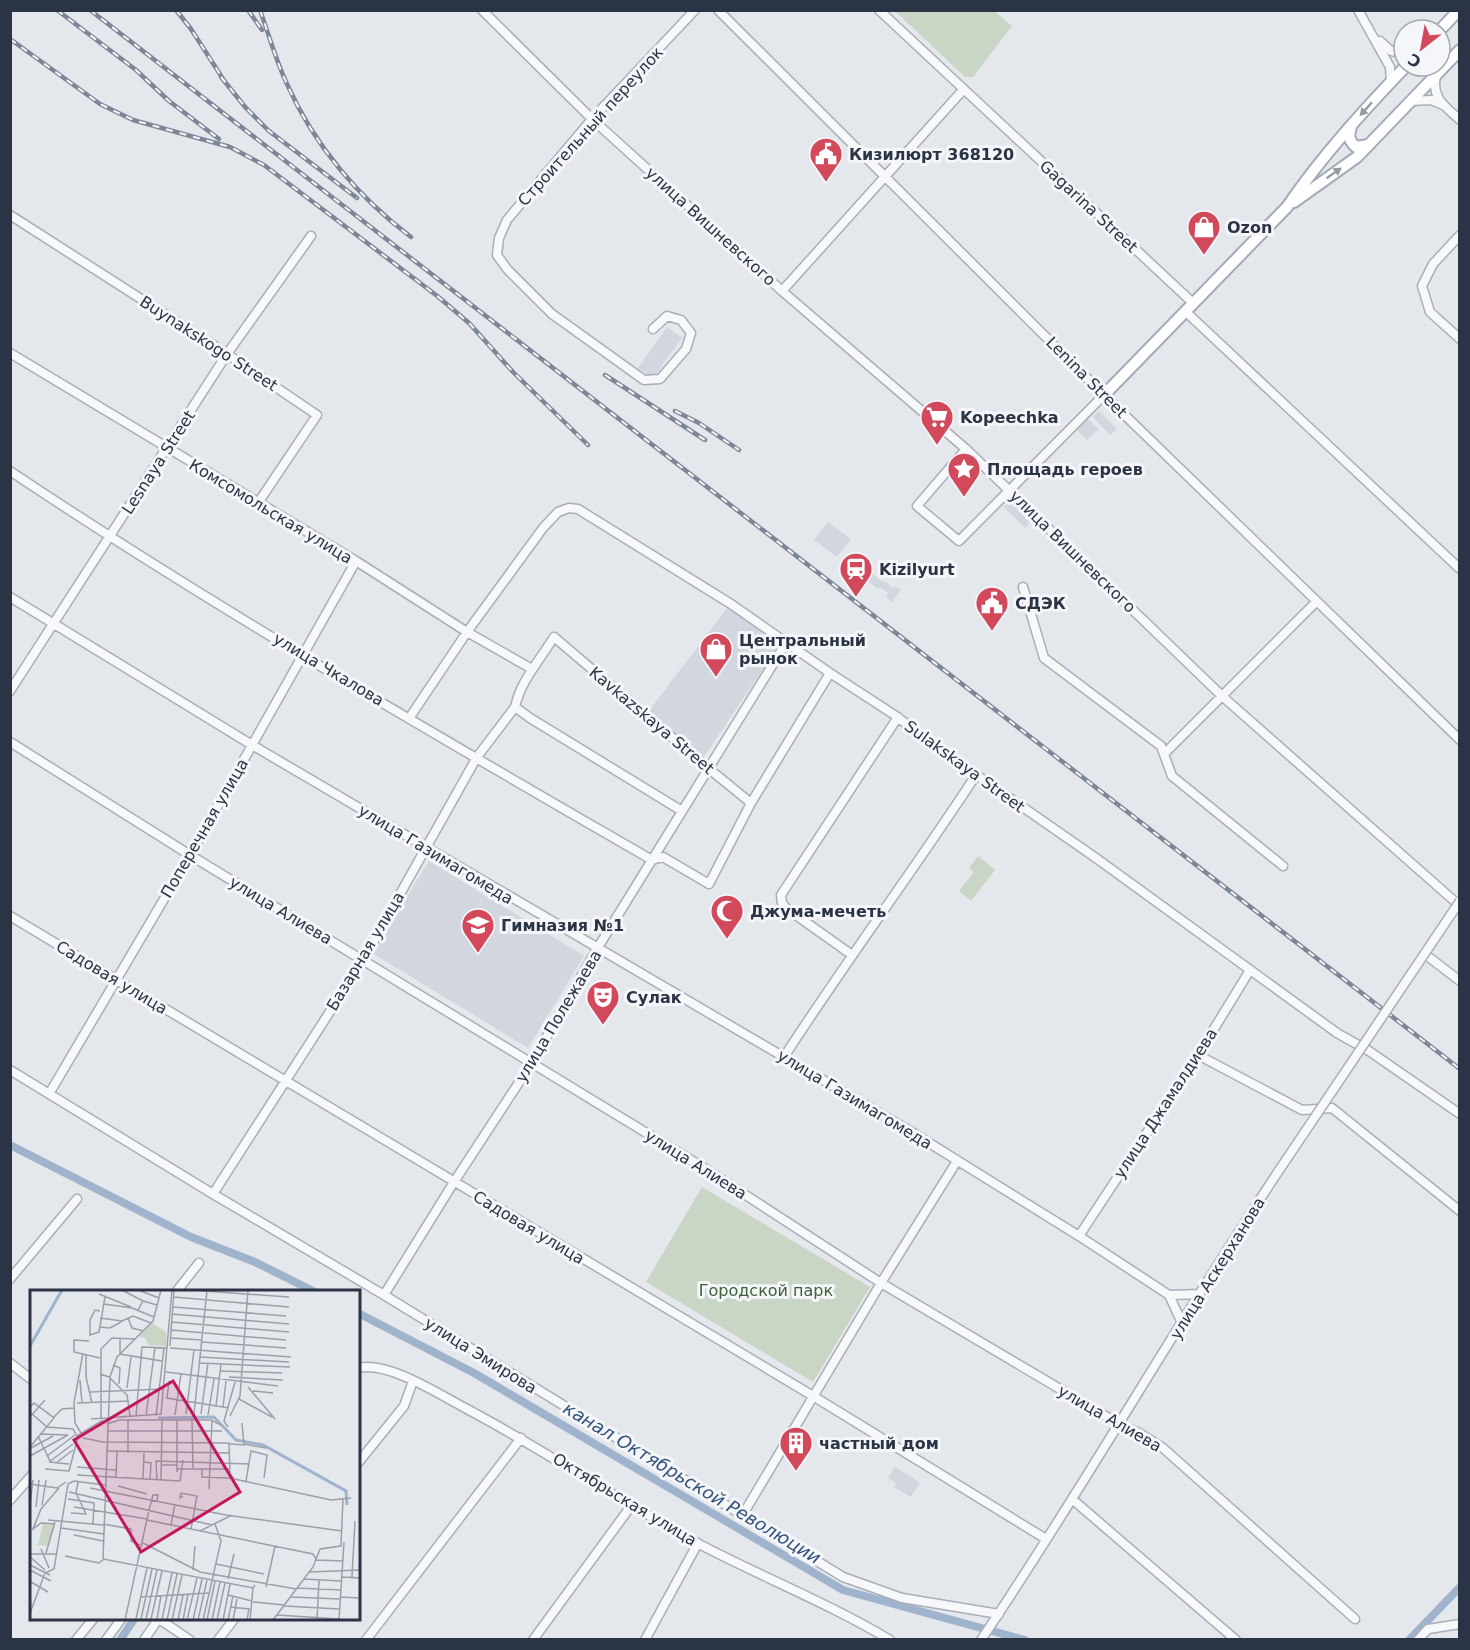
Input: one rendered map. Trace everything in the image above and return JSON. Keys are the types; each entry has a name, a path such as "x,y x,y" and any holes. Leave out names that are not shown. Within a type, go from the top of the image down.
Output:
{"main road":[{"path":"1287,207 1352,124 1394,78"},
{"path":"1104,394 1287,207 1357,157 1434,78"},
{"path":"1352,124 1349,133 1352,143 1356,147 1369,144"}],"street":[{"name":"улица Вишневского","path":"482,10 592,119 782,291 966,449 1222,696 1460,906"},
{"name":"Строительный переулок","path":"652,329 667,316 681,320 691,333 686,349 660,379 644,380 552,314 507,269 497,255 499,238 507,220 592,119 695,10"},
{"name":"Lenina Street","path":"718,10 1104,394 1460,740"},
{"name":"Gagarina Street","path":"879,10 1460,569"},
{"path":"1358,10 1390,67 1391,81"},
{"path":"1368,27 1384,46 1392,51"},
{"path":"1436,78 1436,95 1460,120"},
{"path":"782,291 963,90"},
{"path":"1412,101 1431,100 1444,105"},
{"name":"Buynakskogo Street","path":"10,215 227,354 317,415 258,503"},
{"path":"1460,235 1433,264 1422,286 1430,312 1460,339"},
{"name":"Lesnaya Street","path":"10,691 227,354 311,236"},
{"name":"Комсомольская улица","path":"10,354 356,561 467,632 532,669"},
{"path":"966,449 917,506 959,541 1104,394"},
{"name":"улица Чкалова","path":"10,471 110,538 652,860 663,857 709,885 752,803"},
{"name":"Sulakskaya Street","path":"467,632 543,528 558,512 569,508 578,509 731,604 898,717 1350,1041 1369,1051 1460,1114"},
{"name":"Поперечная улица","path":"50,1094 190,855 356,561"},
{"path":"1023,587 1044,658 1161,746 1172,776 1283,866"},
{"name":"улица Газимагомеда","path":"10,597 252,745 957,1161 1169,1295"},
{"path":"1164,754 1316,602"},
{"path":"410,717 467,632"},
{"name":"Kavkazskaya Street","path":"532,669 554,637 752,803"},
{"name":"улица Полежаева","path":"384,1295 531,1064 597,949 786,643"},
{"path":"532,669 517,697 515,707 682,811"},
{"path":"752,803 830,673"},
{"name":"Базарная улица","path":"213,1194 363,960 477,757 515,707"},
{"path":"852,955 786,908 782,903 781,895 898,717"},
{"name":"улица Алиева","path":"10,742 190,855 704,1168 881,1283 1155,1443 1184,1465 1355,1619"},
{"path":"784,1057 852,955 917,865 976,775"},
{"name":"улица Аскерханова","path":"981,1640 1072,1499 1235,1236 1460,901"},
{"name":"Садовая улица","path":"10,916 813,1396 1046,1539"},
{"path":"1430,958 1460,981"},
{"name":"улица Джамалдиева","path":"1079,1236 1198,1055 1250,970"},
{"path":"1198,1055 1302,1110 1332,1108 1460,1211"},
{"name":"улица Эмирова","path":"10,1070 384,1295 843,1577 902,1598 996,1618"},
{"path":"742,1516 881,1283 957,1161"},
{"path":"10,1279 77,1199"},
{"path":"179,1290 199,1263"},
{"path":"1182,1323 1169,1295 1200,1294"},
{"path":"10,1363 30,1378"},
{"name":"Октябрьская улица","path":"360,1368 369,1366 413,1381 522,1438 631,1506 698,1543 890,1640"},
{"path":"360,1461 404,1406 413,1381"},
{"path":"366,1640 522,1438"},
{"path":"10,1500 30,1477"},
{"path":"1072,1499 1236,1640"},
{"path":"533,1640 631,1506"},
{"path":"645,1640 698,1543"},
{"path":"76,1640 92,1620"},
{"path":"106,1640 121,1620"},
{"path":"144,1640 158,1620"},
{"path":"160,1620 190,1640"},
{"path":"218,1640 233,1620"},
{"path":"1418,1640 1428,1629 1460,1624"}],"shaded area":[{"path":"667,327 682,338 653,378 638,368"},
{"path":"1099,411 1117,429 1110,435 1093,417"},
{"path":"1088,419 1099,429 1087,440 1077,430"},
{"path":"1013,498 1034,518 1025,528 1004,507"},
{"path":"828,522 851,539 837,557 814,540"},
{"path":"855,557 883,582 901,590 892,602 886,597 888,593 880,587 878,589 848,567"},
{"name":"Центральный рынок","path":"728,607 781,643 703,758 648,712"},
{"name":"Гимназия №1","path":"429,861 584,956 528,1048 372,953"},
{"path":"895,1467 920,1483 911,1497 894,1487 896,1483 888,1478"}],"green space":[{"path":"895,11 994,11 1012,26 973,77 965,77"},
{"path":"978,856 995,870 971,901 959,891 974,872 969,868"},
{"name":"Городской парк","path":"702,1187 870,1287 813,1382 646,1282"}],"waterway":[{"name":"канал Октябрьской Революции","path":"10,1145 191,1237 255,1262 311,1290"},
{"name":"канал Октябрьской Революции","path":"360,1314 474,1373 843,1590 1025,1640"},
{"name":"канал Октябрьской Революции","path":"1409,1640 1460,1587"},
{"path":"120,1640 134,1620"}],"railway":[{"path":"57,10 136,70 169,101 219,139"},
{"path":"90,10 1460,1069"},
{"path":"176,10 225,82"},
{"path":"248,10 262,30"},
{"path":"260,10 283,75 310,128 356,188 411,237"},
{"path":"10,39 100,104 133,120 230,147 264,165 436,295 469,323 513,372 588,445"},
{"path":"221,77 246,108 269,131 357,198"},
{"path":"605,375 705,440"},
{"path":"675,411 699,423 739,450"}],"place":[{"name":"Кизилюрт 368120","path":"826,183"},
{"name":"Ozon","path":"1204,256"},
{"name":"Kopeechka","path":"937,446"},
{"name":"Площадь героев","path":"964,498"},
{"name":"Kizilyurt","path":"856,598"},
{"name":"СДЭК","path":"992,632"},
{"name":"Центральный рынок","path":"716,678"},
{"name":"Джума-мечеть","path":"727,940"},
{"name":"Гимназия №1","path":"478,954"},
{"name":"Сулак","path":"603,1026"},
{"name":"частный дом","path":"796,1472"}]}
